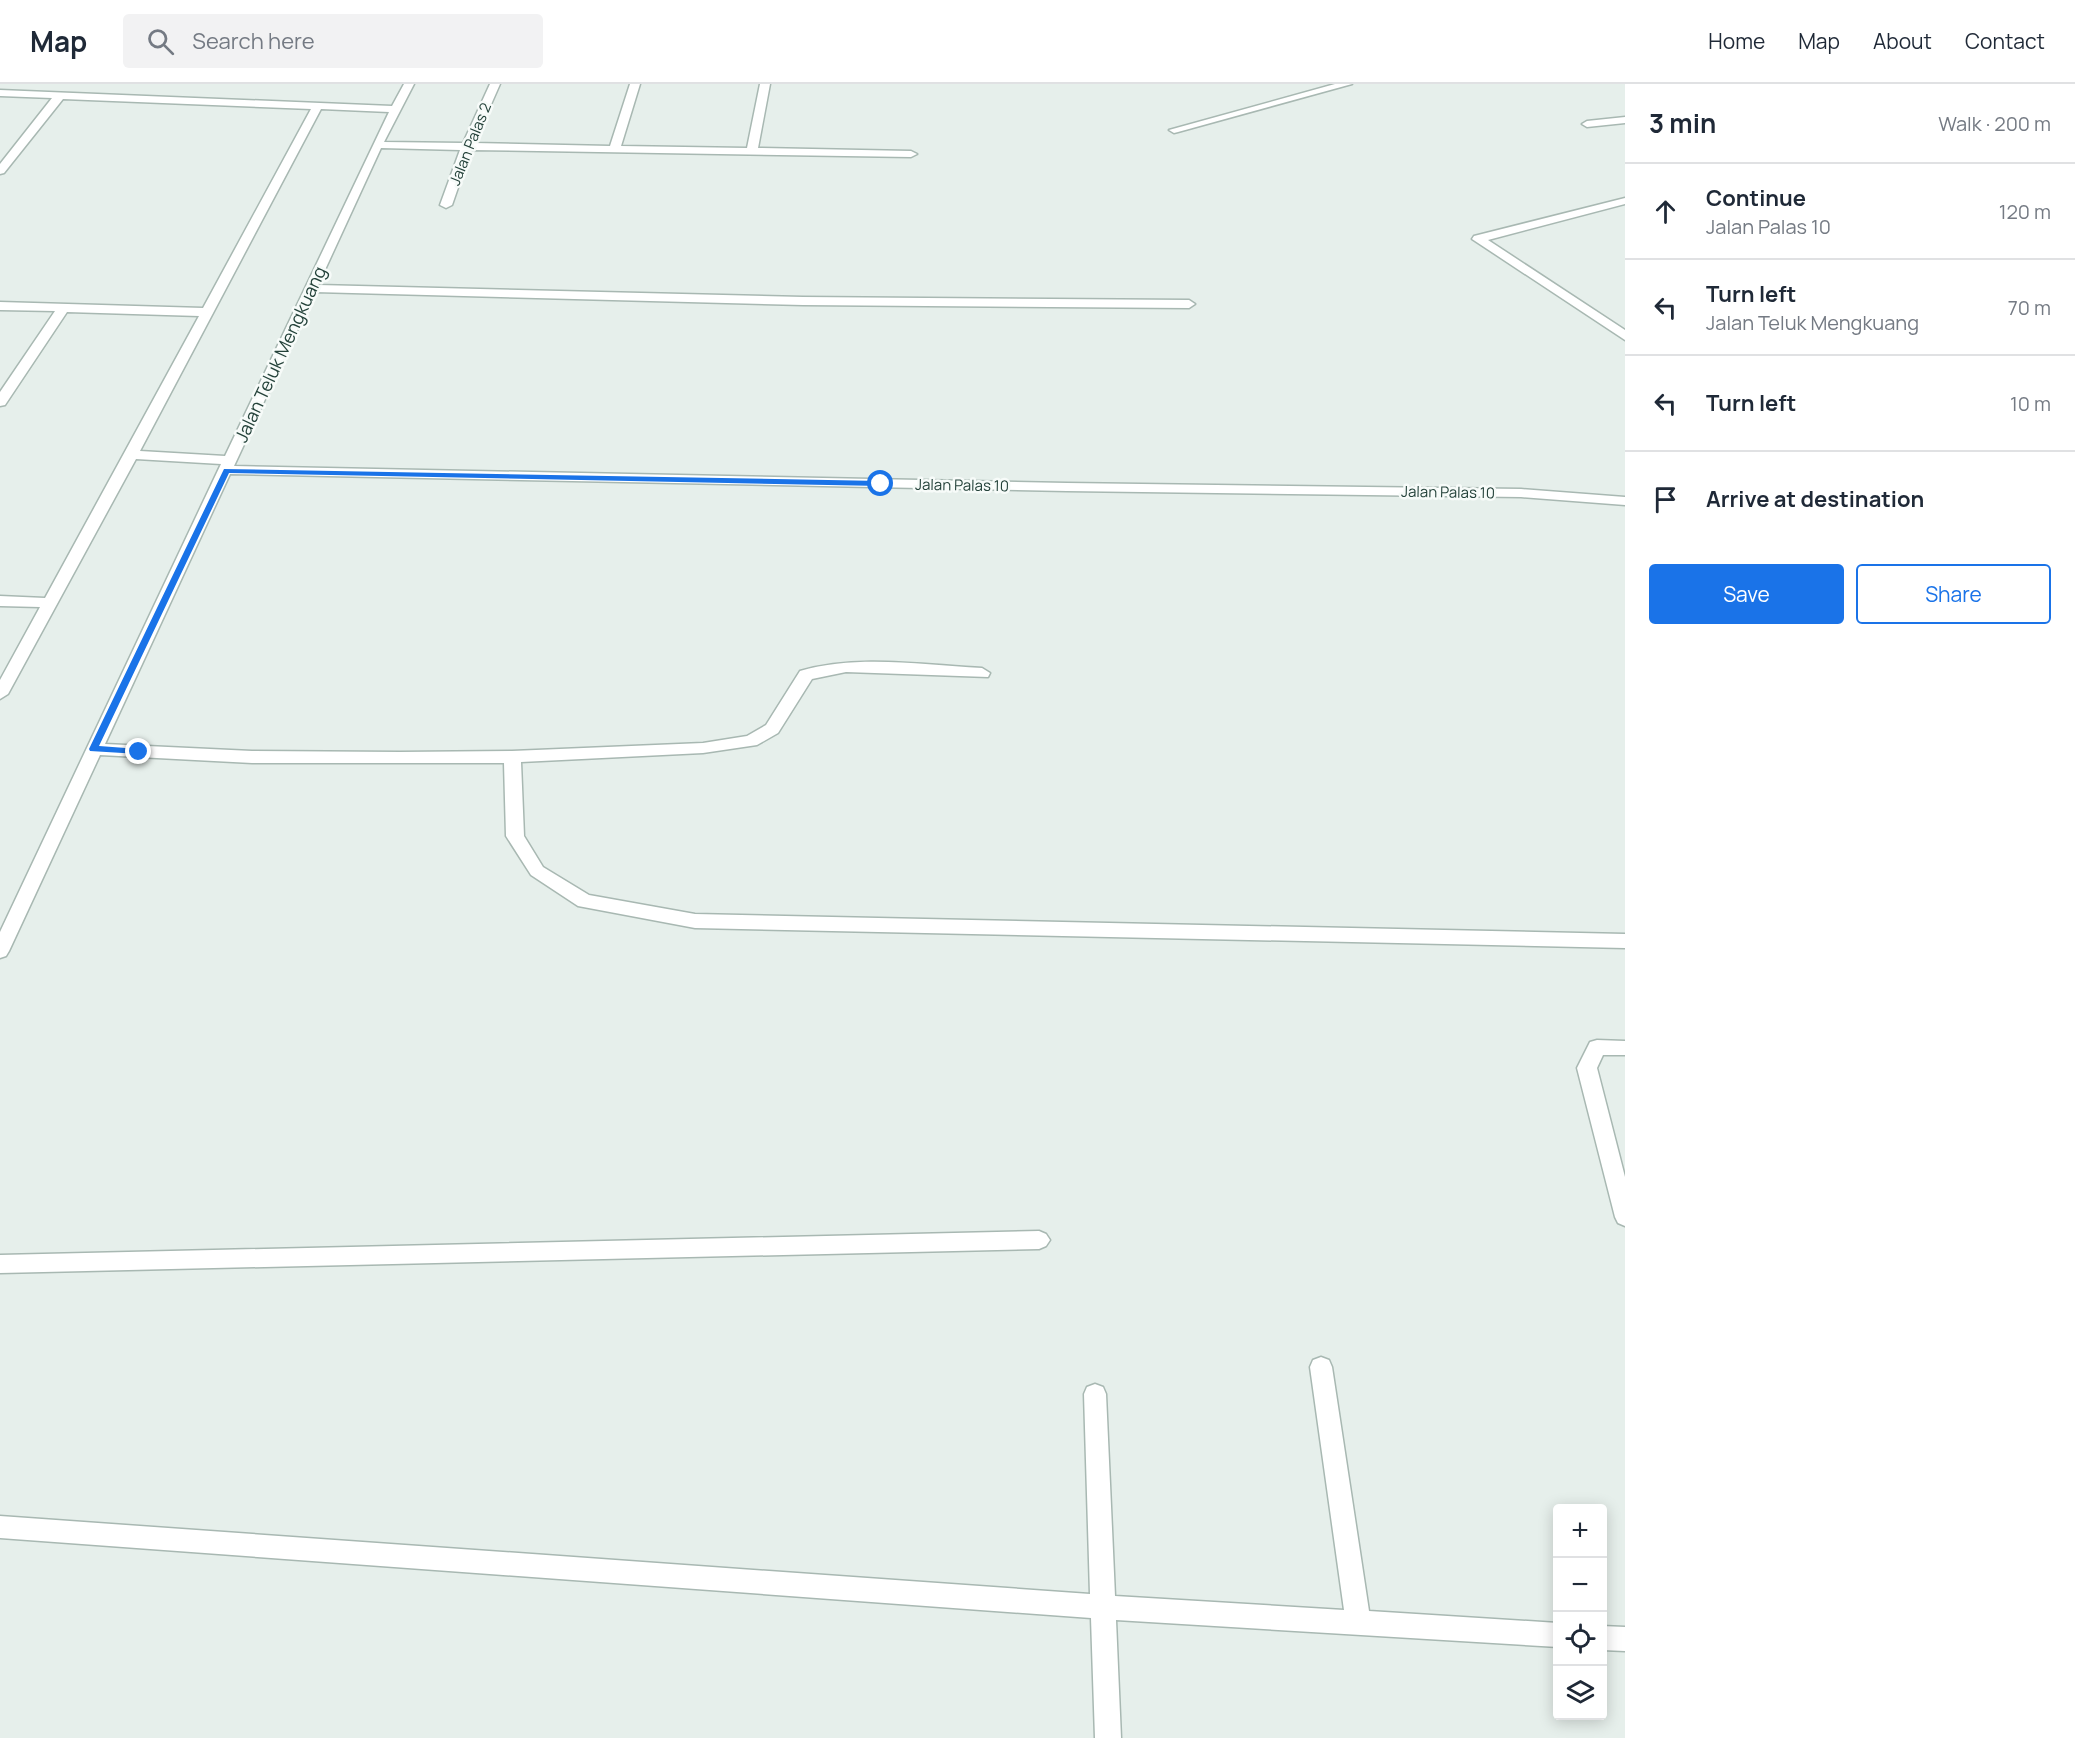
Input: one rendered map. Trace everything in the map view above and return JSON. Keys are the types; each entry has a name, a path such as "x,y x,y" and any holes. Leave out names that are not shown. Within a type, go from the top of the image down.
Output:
{"street":[{"name":"Jalan Teluk Mengkuang","path":"0,951 377,145 410,84"},
{"name":"Jalan Palas 2","path":"446,205 467,147 495,84"},
{"path":"614,149 635,84"},
{"path":"752,151 765,84"},
{"path":"1174,130 1347,84"},
{"path":"0,93 398,109"},
{"path":"0,171 60,95"},
{"path":"0,694 318,105"},
{"path":"1587,124 1625,120"},
{"path":"377,145 911,154"},
{"path":"1625,201 1478,239 1625,336"},
{"path":"310,288 803,301 1189,304"},
{"path":"0,306 208,312"},
{"path":"0,402 63,308"},
{"name":"Jalan Palas 10","path":"131,455 229,465 1068,488 1521,493 1625,501"},
{"path":"0,601 49,603"},
{"path":"94,749 252,757 512,757 703,748 751,741 772,729 806,675 826,669 846,667 982,673"},
{"path":"512,757 514,836 537,872 584,901 695,921 1625,941"},
{"path":"1625,1048 1597,1047 1587,1068 1625,1217"},
{"path":"0,1264 1039,1240"},
{"path":"1321,1367 1358,1621"},
{"path":"1095,1395 1108,1738"},
{"path":"0,1527 1102,1607 1553,1635"},
{"path":"1607,1638 1625,1639"}],"route":[{"path":"139,752 94,749 226,471 881,484"}]}
